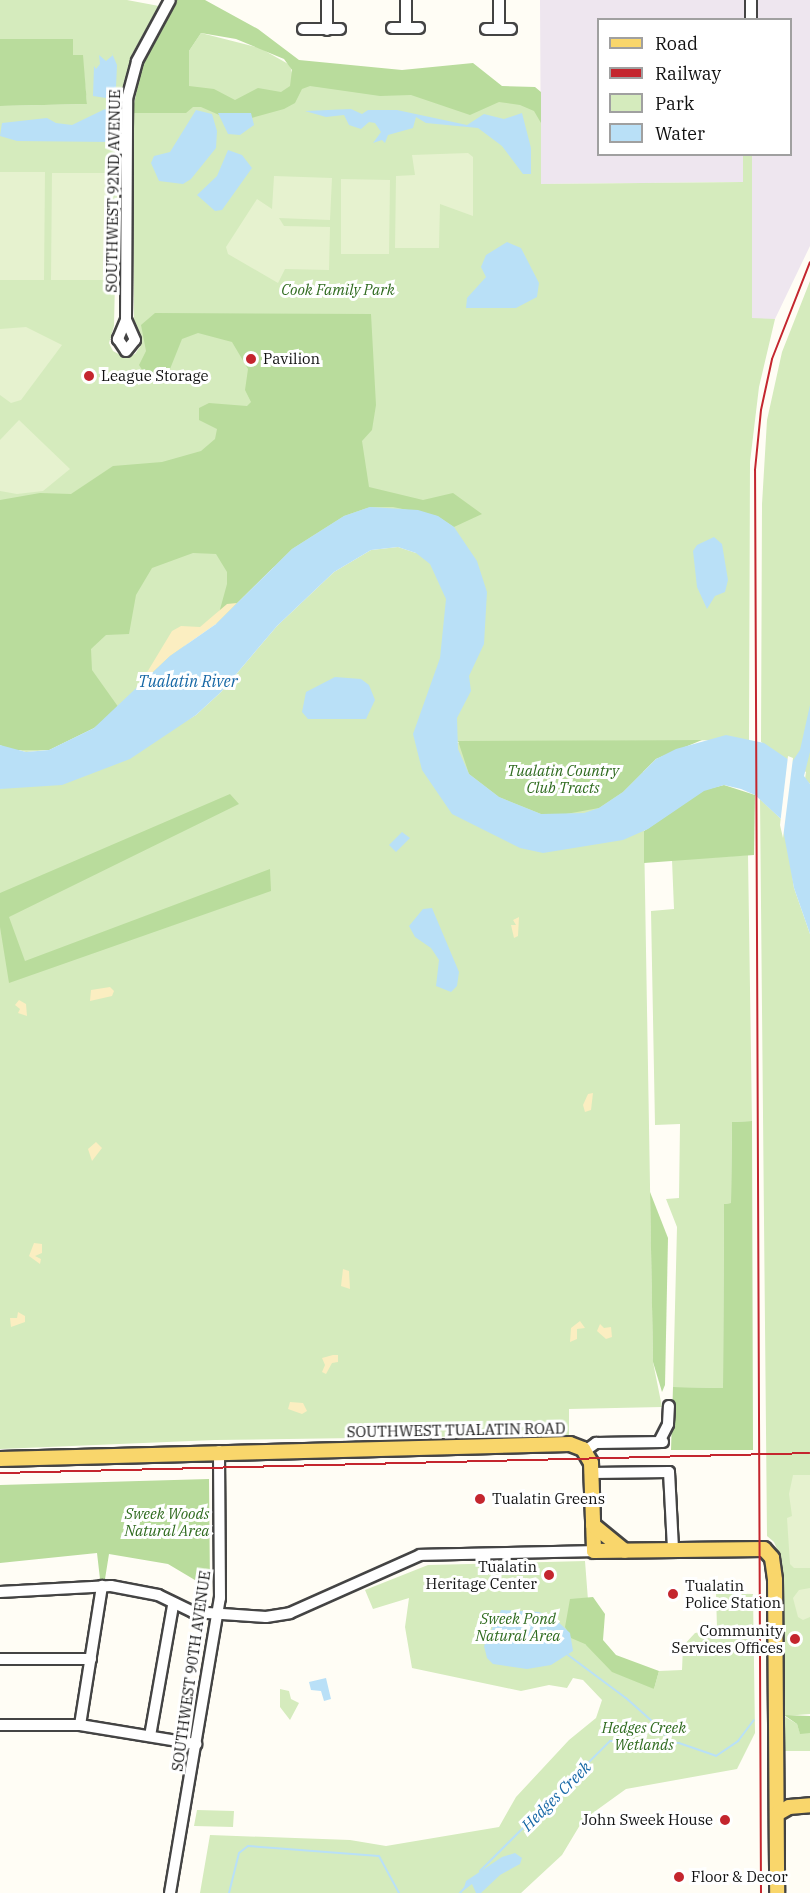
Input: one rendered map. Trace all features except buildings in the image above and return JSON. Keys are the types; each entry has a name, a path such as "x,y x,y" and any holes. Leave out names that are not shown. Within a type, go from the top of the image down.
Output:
{"main road":[{"name":"SOUTHWEST TUALATIN ROAD","path":"0,1459 561,1443 585,1451"},
{"path":"585,1451 592,1473 594,1551 753,1546 764,1549 772,1558 777,1893"},
{"path":"593,1526 625,1551"},
{"path":"777,1814 789,1807 810,1805"},
{"path":"777,1814 810,1813"}],"street":[{"name":"SOUTHWEST 92ND AVENUE","path":"126,320 127,99 137,61 170,0"},
{"path":"327,0 327,30"},
{"path":"406,0 406,28"},
{"path":"499,0 500,29"},
{"path":"751,0 751,18"},
{"path":"392,28 419,28"},
{"path":"303,30 340,29"},
{"path":"486,29 511,29"},
{"path":"585,1451 596,1443 661,1442 668,1424 669,1406"},
{"name":"SOUTHWEST 90TH AVENUE","path":"170,1893 217,1615 222,1555 219,1451"},
{"path":"592,1473 669,1472 673,1548"},
{"path":"0,1593 102,1586 151,1592 173,1605 193,1612 217,1615 284,1615 428,1553 594,1551"},
{"path":"80,1725 102,1586"},
{"path":"150,1736 173,1605"},
{"path":"0,1659 91,1659"},
{"path":"0,1725 80,1725 195,1744"}],"shaded area":[{"path":"540,0 810,0 810,246 775,319 752,319 752,156 792,156 792,18 597,18 597,156 743,156 743,182 541,184"}],"green space":[{"name":"Cook Family Park","path":"0,0 127,0 159,6 132,54 119,100 114,326 109,343 113,351 124,357 135,354 141,345 134,325 133,104 189,104 189,51 201,33 260,48 290,65 293,77 541,92 541,184 743,182 743,156 752,156 752,318 775,319 759,387 750,462 749,740 452,742 643,772 653,1362 662,1407 569,1409 569,1435 215,1440 0,1449 0,789 164,734 196,715 221,692 277,626 334,572 371,550 398,547 416,553 432,536 271,568 94,728 49,750 26,752 0,745 0,106 87,104 82,55 73,55 73,39 0,39"},
{"path":"177,0 205,0 258,29 299,60 402,70 473,63 502,86 535,87 541,92 541,123 534,111 520,105 499,102 470,115 411,95 380,96 310,86 302,89 295,103 284,109 248,119 226,118 201,107 193,107 186,113 132,113 142,66","holes":["201,33 236,39 284,59 292,70 290,86 281,92 258,88 235,100 214,89 189,86 189,51"]},
{"path":"0,39 73,39 73,55 83,55 87,104 0,106"},
{"path":"468,153 473,157 473,216 440,204 439,248 395,248 396,176 415,175 412,155"},
{"path":"0,172 45,172 44,280 0,280"},
{"path":"52,173 109,173 109,280 51,280"},
{"path":"274,176 332,178 330,220 279,218 284,226 330,227 329,270 285,269 278,283 228,254 226,247 257,199 272,209"},
{"path":"341,179 390,180 389,254 341,254"},
{"path":"810,281 810,784 805,779 806,772 761,742 762,504 767,420 782,352"},
{"path":"155,313 371,314 376,405 372,430 362,441 369,487 423,500 453,493 482,514 454,527 437,516 393,507 370,507 344,516 292,549 216,624 227,584 227,572 216,554 193,553 152,568 136,595 129,634 106,635 91,649 92,670 119,708 94,728 49,750 11,750 0,745 0,500 40,493 71,494 113,466 162,462 201,451 215,439 217,429 199,420 199,408 209,403 247,406 251,402 245,390 248,369 232,342 198,333 182,339 170,369 158,374 144,373 139,365 146,351 141,325"},
{"path":"26,327 62,345 21,400 11,403 0,395 0,329"},
{"path":"19,420 70,469 43,491 17,494 0,491 0,440"},
{"name":"Tualatin Country Club Tracts","path":"702,740 656,759 623,792 599,808 566,814 541,814 499,797 469,774 458,741"},
{"path":"724,785 755,795 754,855 644,863 644,831 704,790"},
{"path":"230,794 239,804 9,917 25,961 270,869 271,891 9,983 0,927 0,893"},
{"path":"760,799 781,819 786,832 794,888 810,934 810,1714 784,1716 797,1724 800,1733 810,1733 810,1751 783,1751 782,1561 774,1542 767,1536"},
{"path":"748,855 752,1121 732,1122 731,1203 724,1204 723,1388 673,1387 677,1227 666,1199 679,1198 680,1124 655,1125 651,911 674,909 672,860"},
{"path":"752,1121 753,1450 671,1450 673,1387 723,1388 724,1204 731,1203 732,1122"},
{"path":"650,1192 668,1238 665,1385 662,1392 653,1362"},
{"path":"793,1475 810,1475 810,1568 794,1568 790,1564 787,1518 792,1516 789,1494"},
{"name":"Sweek Woods Natural Area","path":"209,1479 210,1589 168,1564 109,1554 105,1579 100,1579 97,1553 0,1563 0,1485"},
{"path":"585,1561 589,1613 585,1644 654,1689 659,1671 682,1670 683,1646 695,1633 717,1629 716,1593 753,1594 755,1733 737,1769 626,1789 583,1820 562,1855 521,1893 200,1893 210,1835 350,1840 386,1846 499,1827 516,1797 569,1740 596,1718 602,1700 583,1680 573,1678 567,1688 549,1685 521,1691 412,1668 405,1627 409,1598 373,1609 365,1590 428,1565"},
{"path":"810,1588 810,1617 803,1620 798,1617 793,1598 799,1590"},
{"path":"593,1597 605,1614 603,1640 616,1655 659,1671 654,1689 612,1672 585,1644 571,1638 565,1627 570,1599"},
{"path":"280,1689 289,1691 291,1699 299,1703 290,1720 280,1707"},
{"path":"784,1715 810,1716 810,1733 800,1734 797,1724"},
{"path":"197,1810 234,1811 233,1827 194,1826"}],"sand":[{"path":"237,603 216,624 170,656 140,684 172,631 181,626 200,627 227,604"},
{"path":"519,917 518,936 514,938 511,925 516,925 513,920"},
{"path":"110,987 114,991 112,996 90,1001 91,990"},
{"path":"19,1000 26,1004 27,1016 18,1013 20,1009 15,1005"},
{"path":"593,1093 591,1110 585,1112 583,1105 588,1094"},
{"path":"96,1142 102,1148 92,1161 88,1149"},
{"path":"34,1243 42,1244 42,1253 35,1256 41,1259 40,1264 29,1256"},
{"path":"343,1269 349,1271 350,1289 341,1286"},
{"path":"18,1312 25,1316 25,1322 11,1327 10,1318 17,1318"},
{"path":"580,1321 585,1328 577,1329 577,1339 570,1342 571,1328"},
{"path":"600,1324 604,1328 611,1327 612,1337 606,1339 597,1331"},
{"path":"338,1355 338,1362 332,1363 326,1374 322,1372 325,1365 322,1358"},
{"path":"290,1402 303,1403 307,1411 302,1414 288,1409"}],"water":[{"path":"99,55 106,61 113,55 117,65 116,87 106,98 93,96 94,66 96,69 100,64"},
{"path":"105,109 122,125 118,139 112,142 17,141 0,136 2,123 47,118 56,123 72,125"},
{"path":"351,109 362,114 368,110 397,110 467,125 484,114 504,119 522,113 531,148 531,174 523,174 502,146 478,128 426,123 416,117 413,128 388,135 385,143 382,140 373,143 381,132 375,123 369,122 361,129 349,125 344,115 326,117 305,111"},
{"path":"196,110 212,114 217,131 216,148 191,179 183,184 159,181 151,163 154,156 170,152"},
{"path":"218,113 251,113 254,125 240,135 228,134"},
{"path":"228,150 242,155 252,168 222,210 215,211 197,195 217,176"},
{"path":"507,242 521,248 539,283 537,297 516,308 466,308 467,298 486,277 481,267 486,255"},
{"name":"Tualatin River","path":"370,507 418,510 438,516 454,527 477,561 487,592 484,644 469,676 471,691 457,718 458,749 469,774 499,797 541,814 584,813 599,808 623,792 656,759 676,749 726,735 764,743 792,762 800,750 810,705 810,752 804,776 810,784 810,934 794,888 781,819 755,795 741,789 724,785 704,791 648,829 623,840 543,853 520,848 452,814 422,770 413,734 440,658 446,599 430,564 416,553 398,547 371,550 334,572 277,626 221,692 196,715 130,759 62,785 0,789 0,745 26,752 49,750 94,728 170,656 216,624 292,549 344,516"},
{"path":"714,537 722,544 728,580 725,592 715,596 707,609 697,587 693,551 697,545"},
{"path":"335,677 361,679 369,685 375,700 366,719 308,719 302,712 306,692"},
{"path":"402,832 410,838 396,852 389,845"},
{"path":"432,908 459,972 457,986 451,992 436,986 439,960 431,948 415,937 409,926 423,909"},
{"path":"501,1610 539,1612 554,1618 570,1633 573,1651 551,1665 527,1669 493,1664 487,1658 484,1646"},
{"path":"326,1678 331,1699 324,1701 321,1691 311,1690 309,1682"},
{"path":"515,1853 522,1858 520,1864 500,1875 481,1893 476,1893 472,1884 463,1891 466,1881 502,1857"}],"pier":[{"path":"788,756 793,758 783,838 780,825"}],"waterway":[{"name":"Hedges Creek","path":"568,1655 626,1698 663,1731 669,1743"},
{"name":"Hedges Creek","path":"480,1871 610,1741 679,1743 716,1756 738,1741 754,1720"},
{"path":"229,1893 239,1853 248,1846 379,1856 399,1893"},
{"name":"Hedges Creek","path":"460,1893 468,1884"}],"railway":[{"path":"761,1893 755,470 761,410 772,359 810,262"},
{"path":"0,1473 810,1453"}],"place":[{"name":"Pavilion","path":"251,359"},
{"name":"League Storage","path":"89,376"},
{"name":"Tualatin Greens","path":"480,1499"},
{"name":"Tualatin Heritage Center","path":"549,1575"},
{"name":"Tualatin Police Station","path":"673,1594"},
{"name":"Community Services Offices","path":"795,1639"},
{"name":"John Sweek House","path":"725,1820"},
{"name":"Floor & Decor","path":"679,1877"}],"park label":[{"name":"Sweek Pond Natural Area","path":"518,1626"},
{"name":"Hedges Creek Wetlands","path":"644,1736"}]}
